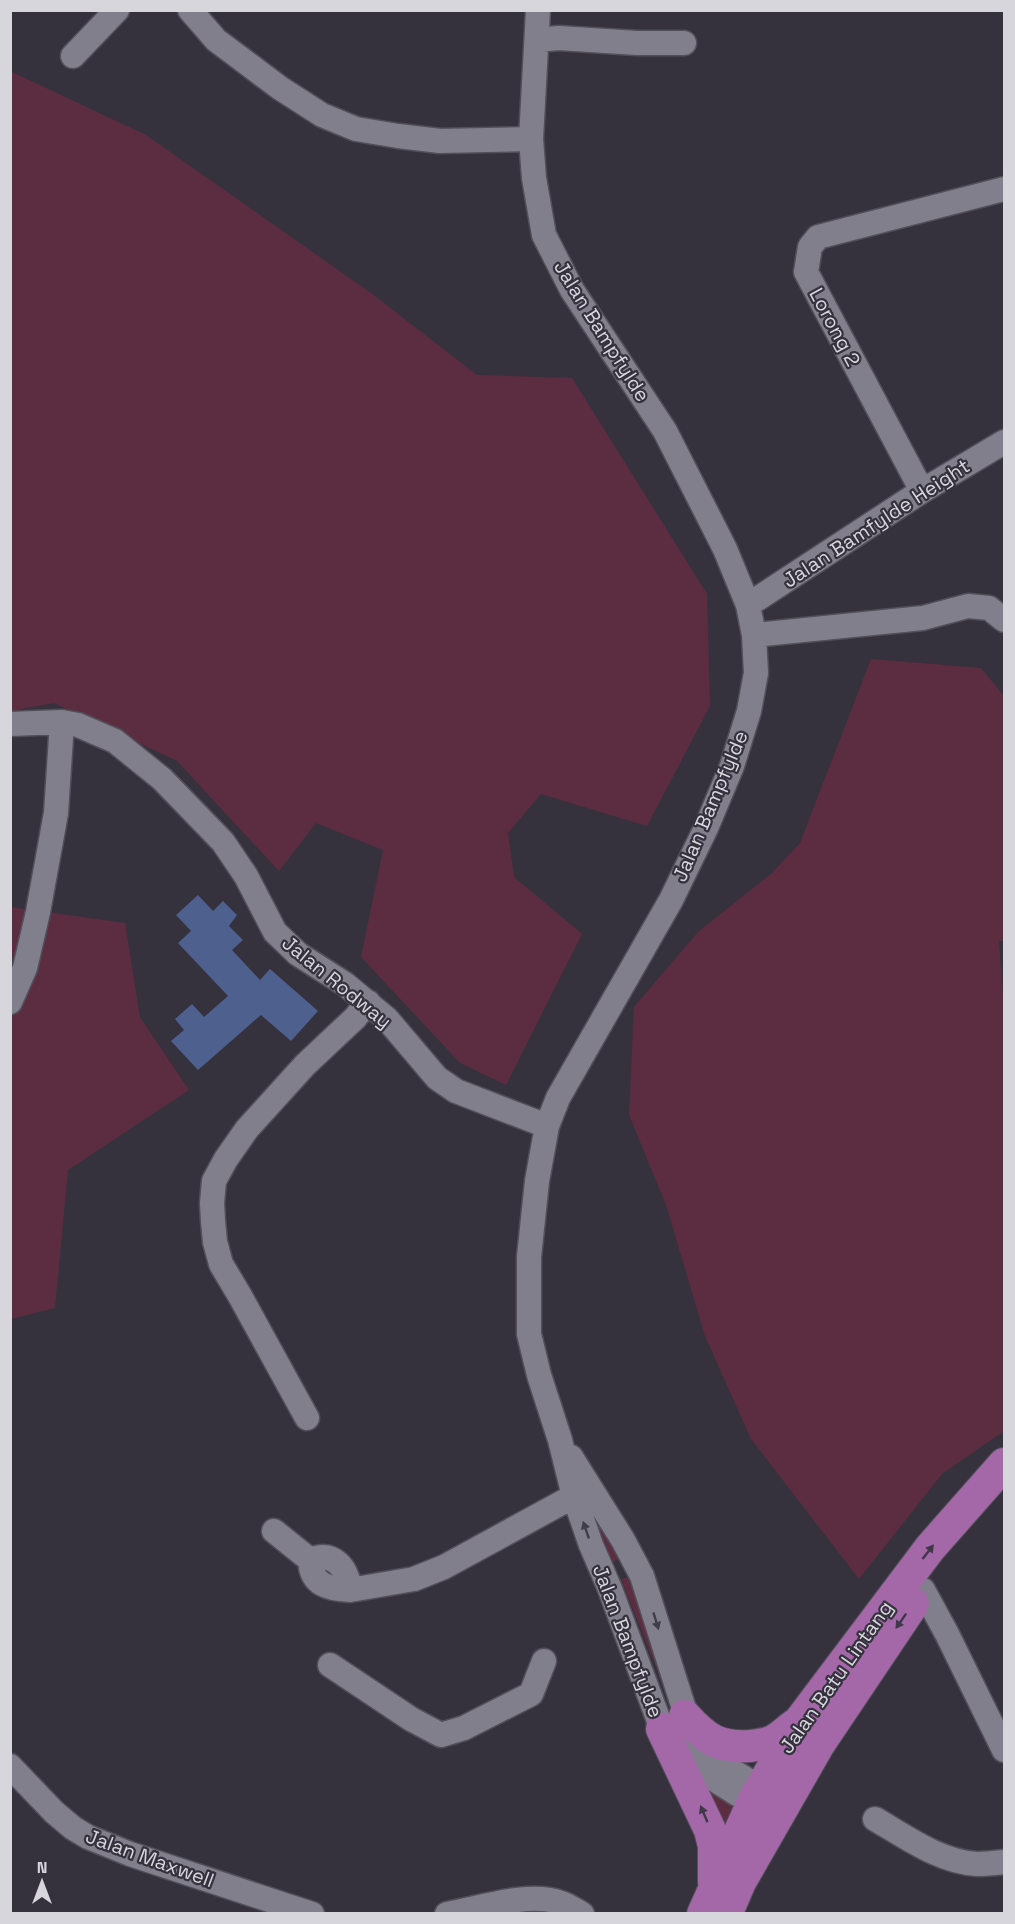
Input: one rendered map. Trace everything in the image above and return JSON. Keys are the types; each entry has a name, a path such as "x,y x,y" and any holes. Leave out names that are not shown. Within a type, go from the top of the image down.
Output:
{"main road":[{"name":"Jalan Batu Lintang","path":"721,1900 809,1733 930,1548 1005,1464"},
{"name":"Jalan Batu Lintang","path":"809,1733 923,1590 1005,1495"},
{"path":"674,1722 698,1730 710,1739 732,1747 756,1745 809,1733"},
{"path":"674,1722 710,1830 721,1900"},
{"path":"721,1900 766,1821 761,1798 785,1793 809,1733"}],"street":[{"path":"73,56 117,10"},
{"path":"190,10 216,40 280,88 322,115 356,129 440,141 531,139"},
{"name":"Jalan Bampfylde","path":"538,10 531,139 534,178 544,235 572,290 665,431 725,549 748,605 754,635 756,673 749,711 732,766 706,828 670,900 558,1098 547,1126 537,1181 529,1257 529,1335 574,1496 591,1545 674,1722 692,1734 707,1756 761,1798"},
{"path":"537,40 684,43"},
{"name":"Lorong 2","path":"922,491 806,272 810,248 818,237 1005,189"},
{"name":"Jalan Bamfylde Height","path":"748,605 922,491 1005,442"},
{"path":"754,635 923,618 968,606 989,608 1005,620"},
{"path":"10,1002 25,968 40,902 56,813 62,722"},
{"name":"Jalan Rodway","path":"10,724 62,722 78,724 115,741 162,779 223,842 246,876 275,932 298,954 345,984 368,1002 387,1019 438,1078 456,1091 547,1126"},
{"path":"307,1418 221,1264 215,1242 213,1221 214,1181 247,1129 305,1065 355,1018 368,1002"},
{"name":"Jalan Bampfylde","path":"560,1440 623,1540 642,1576 674,1722"},
{"path":"274,1531 310,1560 312,1575 316,1580 330,1587 350,1590 414,1579 444,1567 574,1496"},
{"path":"610,1589 622,1571 632,1569 642,1576"},
{"path":"923,1590 1005,1750"},
{"path":"330,1665 411,1719 441,1735 464,1728 531,1694 544,1661"},
{"name":"Jalan Maxwell","path":"10,1766 54,1812 88,1837 130,1854 312,1914"},
{"path":"875,1819 952,1860 977,1864 1005,1862"},
{"path":"447,1914 520,1899 537,1898 560,1902 582,1914"}],"shaded area":[{"path":"10,71 146,135 371,293 477,375 572,378 707,594 710,706 647,826 541,794 508,833 514,877 582,934 506,1085 460,1063 361,957 383,850 316,823 279,871 177,761 54,703 11,711"},
{"path":"871,659 981,668 1004,696 1004,941 999,941 1004,1017 1004,1431 942,1474 859,1579 751,1439 705,1336 666,1205 629,1115 634,1007 698,932 771,874 800,843"},
{"path":"11,907 125,923 140,1017 189,1090 68,1170 55,1308 11,1319"},
{"path":"597,1518 624,1556 609,1564 590,1522"},
{"path":"632,1576 683,1735 621,1579"},
{"path":"692,1774 745,1803 722,1846"}],"building":[{"path":"198,895 213,911 223,901 237,915 229,926 243,940 232,950 260,980 270,969 318,1011 291,1041 261,1015 198,1070 171,1041 184,1030 175,1019 192,1004 204,1017 228,996 178,943 191,931 176,915"}]}
